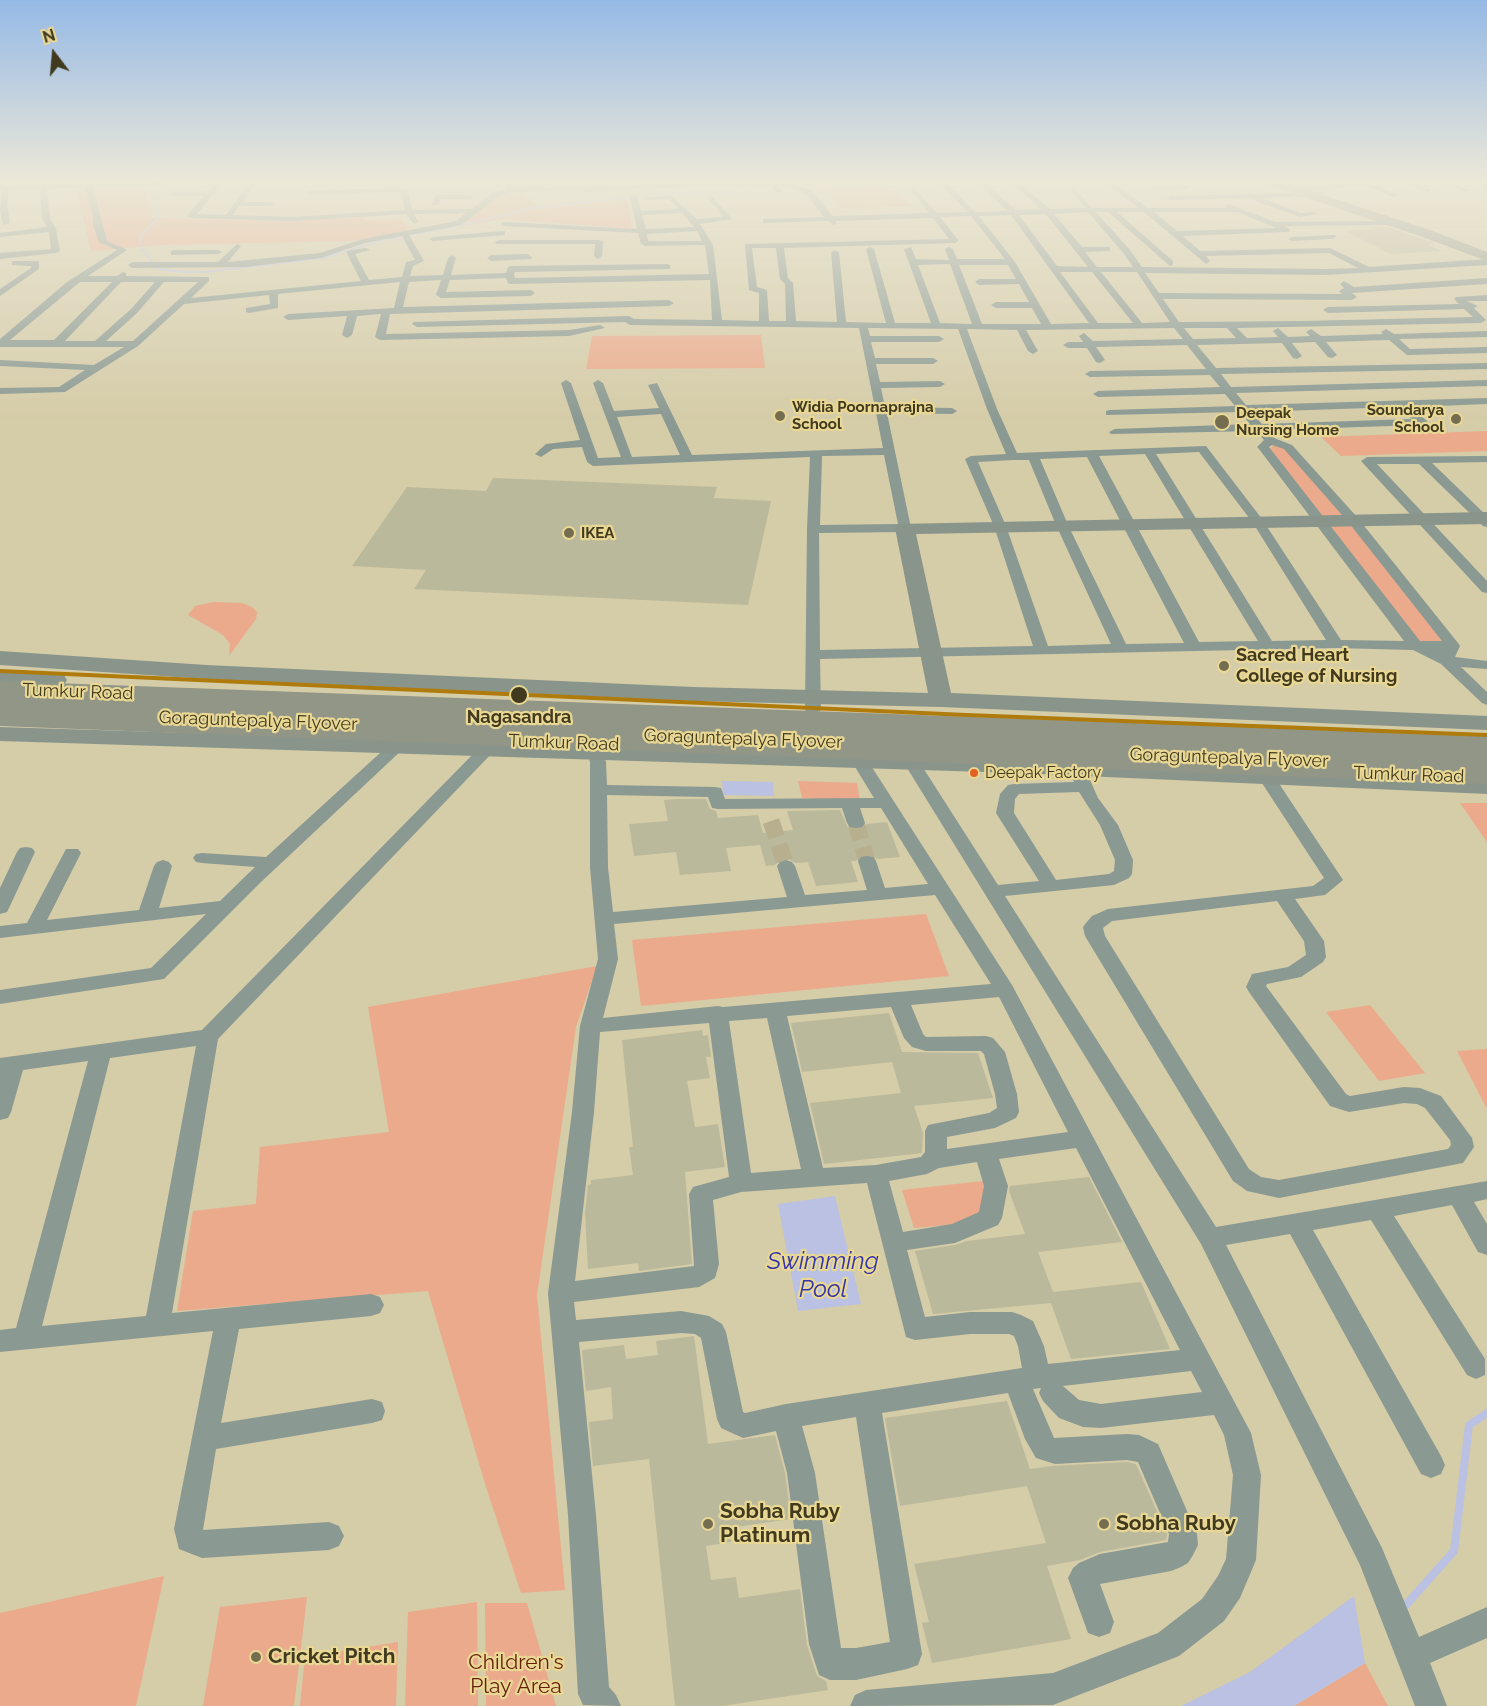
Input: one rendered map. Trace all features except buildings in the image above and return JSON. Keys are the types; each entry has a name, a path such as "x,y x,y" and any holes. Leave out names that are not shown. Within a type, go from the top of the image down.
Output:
{"highway":[{"name":"Tumkur Road","path":"0,689 1487,745"},
{"name":"Goraguntepalya Flyover","path":"0,700 1487,756"},
{"name":"Goraguntepalya Flyover","path":"0,710 1487,768"},
{"name":"Tumkur Road","path":"0,725 707,748 1478,780"},
{"path":"1440,743 1478,780"}],"street":[{"path":"0,293 35,268 36,263 34,263"},
{"path":"1,343 77,279 103,263"},
{"path":"57,343 134,263"},
{"path":"132,265 250,263"},
{"path":"353,263 363,295 386,311 669,303"},
{"path":"398,310 409,264 414,263"},
{"path":"451,263 441,295 537,292"},
{"path":"481,294 490,263"},
{"path":"666,263 672,323"},
{"path":"711,263 717,323"},
{"path":"750,263 753,290 776,290 789,283 784,279 782,263"},
{"path":"837,263 842,325"},
{"path":"874,263 891,325"},
{"path":"913,263 936,325"},
{"path":"949,263 978,326"},
{"path":"1011,263 1022,281 1024,292 1036,305 1046,323"},
{"path":"1051,263 1095,327"},
{"path":"1091,263 1140,326"},
{"path":"1133,263 1189,342 1258,427 1270,440 1288,447 1353,520 1453,646"},
{"path":"1208,263 1218,263"},
{"path":"1208,263 1230,283"},
{"path":"1355,263 1367,269"},
{"path":"1056,269 1327,272 1477,263"},
{"path":"667,267 511,269 510,275 511,281 714,278"},
{"path":"1407,267 1442,284"},
{"path":"984,272 1017,271"},
{"path":"1327,272 1352,290"},
{"path":"318,275 321,283 319,302"},
{"path":"288,317 319,302 363,295 406,279 510,275"},
{"path":"0,391 61,390 135,344 206,279 77,279"},
{"path":"98,343 134,311 162,279"},
{"path":"184,301 256,281 273,293 275,306 249,310"},
{"path":"980,282 1022,281"},
{"path":"1156,296 1352,297 1343,291 1487,281"},
{"path":"1331,283 1342,283"},
{"path":"273,293 284,286 319,302 353,313"},
{"path":"764,319 776,290"},
{"path":"776,290 791,320"},
{"path":"502,293 502,307"},
{"path":"347,335 353,313 363,295"},
{"path":"1222,296 1233,309"},
{"path":"1485,321 1459,299 1487,298"},
{"path":"602,304 602,319"},
{"path":"971,309 1036,305"},
{"path":"1328,310 1487,306"},
{"path":"386,311 380,337 569,333 630,322 717,323 764,319 842,325 978,326 1046,323 1079,327 1485,321"},
{"path":"417,324 602,319 628,319 630,322"},
{"path":"1376,322 1407,352 1487,350"},
{"path":"1017,323 1033,351"},
{"path":"1341,323 1358,342"},
{"path":"1303,324 1332,355"},
{"path":"863,325 941,700"},
{"path":"961,325 992,409 1013,457"},
{"path":"1272,325 1297,356"},
{"path":"1231,326 1244,341"},
{"path":"1079,327 1100,360"},
{"path":"1124,327 1145,358"},
{"path":"1068,345 1318,339 1358,342 1391,338 1487,334"},
{"path":"866,339 939,339"},
{"path":"1,343 135,344"},
{"path":"1389,358 1399,367"},
{"path":"870,361 933,361"},
{"path":"0,363 97,368"},
{"path":"1090,374 1487,366"},
{"path":"566,383 593,462 889,451"},
{"path":"598,383 628,461"},
{"path":"1098,394 1487,383"},
{"path":"875,385 940,384"},
{"path":"653,385 688,459"},
{"path":"1110,413 1487,401"},
{"path":"1115,432 1422,422 1401,404"},
{"path":"880,410 952,411"},
{"path":"610,414 665,411"},
{"path":"1270,440 1263,447 1415,645 1446,661 1487,700"},
{"path":"541,454 550,446 587,443"},
{"path":"1042,651 1000,526 972,459 1202,448 1258,522 1336,644"},
{"path":"1148,450 1268,646"},
{"path":"813,703 813,529 816,453"},
{"path":"1090,453 1194,647"},
{"path":"1033,456 1062,525 1121,649"},
{"path":"1422,460 1485,520"},
{"path":"1485,461 1367,461 1487,588"},
{"path":"813,529 1422,519 1485,520"},
{"path":"814,655 1336,644 1453,646"},
{"path":"1446,661 1453,646"},
{"path":"0,658 206,672 693,694 813,703 1487,736"},
{"path":"1446,661 1487,665"},
{"path":"0,677 666,702 813,703 941,700 1487,723"},
{"path":"0,734 912,763 1080,778 1266,777 1478,780"},
{"path":"0,997 157,974 270,863 397,746"},
{"path":"157,1325 208,1036 487,749"},
{"path":"595,753 599,867 608,959 590,1026 584,1112 561,1293 582,1515 594,1694 605,1706"},
{"path":"860,762 1005,990 1237,1433 1247,1476 1241,1560 1228,1587 1213,1610 1168,1645 1053,1689 866,1706"},
{"path":"912,763 1210,1238 1372,1558 1431,1706"},
{"path":"1266,777 1334,880 1318,891 1282,895 1108,915 1093,927 1095,936 1241,1176 1255,1185 1279,1189 1455,1157 1463,1147 1461,1138 1433,1102 1420,1096 1404,1095 1349,1104 1338,1100 1256,987 1259,979 1294,972 1316,957 1314,941 1282,895"},
{"path":"994,891 1114,879 1123,874 1124,860 1109,825 1080,778"},
{"path":"1051,886 1005,813 1006,798 1014,789 1080,778"},
{"path":"598,790 715,792 718,804 768,813 886,803"},
{"path":"850,805 856,823"},
{"path":"0,908 26,852"},
{"path":"34,928 72,853"},
{"path":"202,858 270,863"},
{"path":"867,861 878,895"},
{"path":"147,914 163,866"},
{"path":"786,866 798,902"},
{"path":"604,919 941,889"},
{"path":"0,932 225,906"},
{"path":"590,1026 718,1013 1005,990"},
{"path":"561,1293 699,1277 706,1271 707,1264 701,1194 741,1183 876,1174 927,1165 933,1160 936,1152 936,1131 995,1120 1008,1112 1006,1094 990,1047 986,1043 926,1044 919,1042 914,1038 898,999"},
{"path":"775,1009 814,1178"},
{"path":"718,1013 741,1183"},
{"path":"0,1112 7,1065 208,1036"},
{"path":"26,1338 101,1052"},
{"path":"933,1160 1083,1138"},
{"path":"893,1243 955,1233 990,1218 996,1186 985,1152"},
{"path":"876,1174 915,1329 970,1323 1012,1323 1024,1329 1030,1346 1039,1439 1046,1449 1055,1451 1127,1447 1139,1448 1148,1453 1183,1534 1183,1545 1178,1553 1171,1557 1100,1569 1083,1578 1099,1622"},
{"path":"1210,1238 1487,1190"},
{"path":"1457,1194 1487,1245"},
{"path":"1376,1208 1476,1367"},
{"path":"1297,1224 1431,1465"},
{"path":"0,1341 370,1305"},
{"path":"228,1319 204,1438 188,1529 189,1539 202,1544 329,1536"},
{"path":"564,1332 681,1322 700,1324 713,1332 731,1419 743,1426 786,1416 867,1404 1035,1383 1198,1359"},
{"path":"1035,1383 1069,1409 1092,1416 1221,1402"},
{"path":"786,1416 801,1473 824,1644 830,1664 856,1664 907,1654 878,1460 867,1404"},
{"path":"204,1438 372,1411"},
{"path":"1411,1656 1487,1622"}],"green space":[{"path":"761,335 765,368 586,369 592,336"},
{"path":"1487,431 1487,451 1341,456 1321,437"},
{"path":"1274,444 1287,449 1346,517 1321,518 1270,449"},
{"path":"1326,525 1353,525 1447,643 1416,643"},
{"path":"214,602 242,603 257,612 256,619 229,656 230,644 223,635 188,615 195,606"},
{"path":"798,781 857,783 860,802 802,798"},
{"path":"1460,803 1487,803 1487,842"},
{"path":"926,914 949,976 641,1006 632,940"},
{"path":"597,966 576,1027 537,1295 565,1590 521,1593 486,1487 428,1291 177,1311 193,1211 256,1204 260,1147 389,1132 368,1007"},
{"path":"1370,1005 1425,1073 1379,1081 1326,1012"},
{"path":"1487,1049 1487,1109 1457,1051"},
{"path":"983,1181 997,1221 914,1228 902,1190"},
{"path":"164,1576 136,1706 0,1706 0,1613"},
{"name":"Cricket Pitch","path":"307,1597 294,1706 203,1706 220,1607"},
{"path":"477,1602 478,1706 405,1706 408,1612"},
{"name":"Children's Play Area","path":"485,1603 527,1603 556,1706 486,1706"},
{"path":"398,1642 396,1706 300,1706 305,1657"},
{"path":"1365,1663 1388,1706 1294,1706"}],"water":[{"path":"722,781 773,782 774,796 723,795"},
{"name":"Swimming Pool","path":"835,1196 861,1304 798,1311 778,1204"},
{"path":"1354,1596 1365,1663 1294,1706 1181,1706 1250,1672"}],"waterway":[{"path":"153,263 158,269 183,272 204,272 284,263"},
{"path":"1406,1605 1454,1551 1469,1425 1487,1413"}],"tunnel":[{"path":"771,821 786,866"},
{"path":"856,823 867,861"}],"transit line":[{"path":"0,671 966,715 1487,735"}],"place":[{"name":"Widia Poornaprajna School","path":"780,416"},
{"name":"Soundarya School","path":"1456,419"},
{"name":"Deepak Nursing Home","path":"1222,422"},
{"name":"IKEA","path":"569,533"},
{"name":"Sacred Heart College of Nursing","path":"1224,666"},
{"name":"Nagasandra","path":"519,695"},
{"name":"Deepak Factory","path":"974,773"},
{"name":"Sobha Ruby Platinum","path":"708,1524"},
{"name":"Sobha Ruby","path":"1104,1524"},
{"name":"Cricket Pitch","path":"256,1657"}]}
